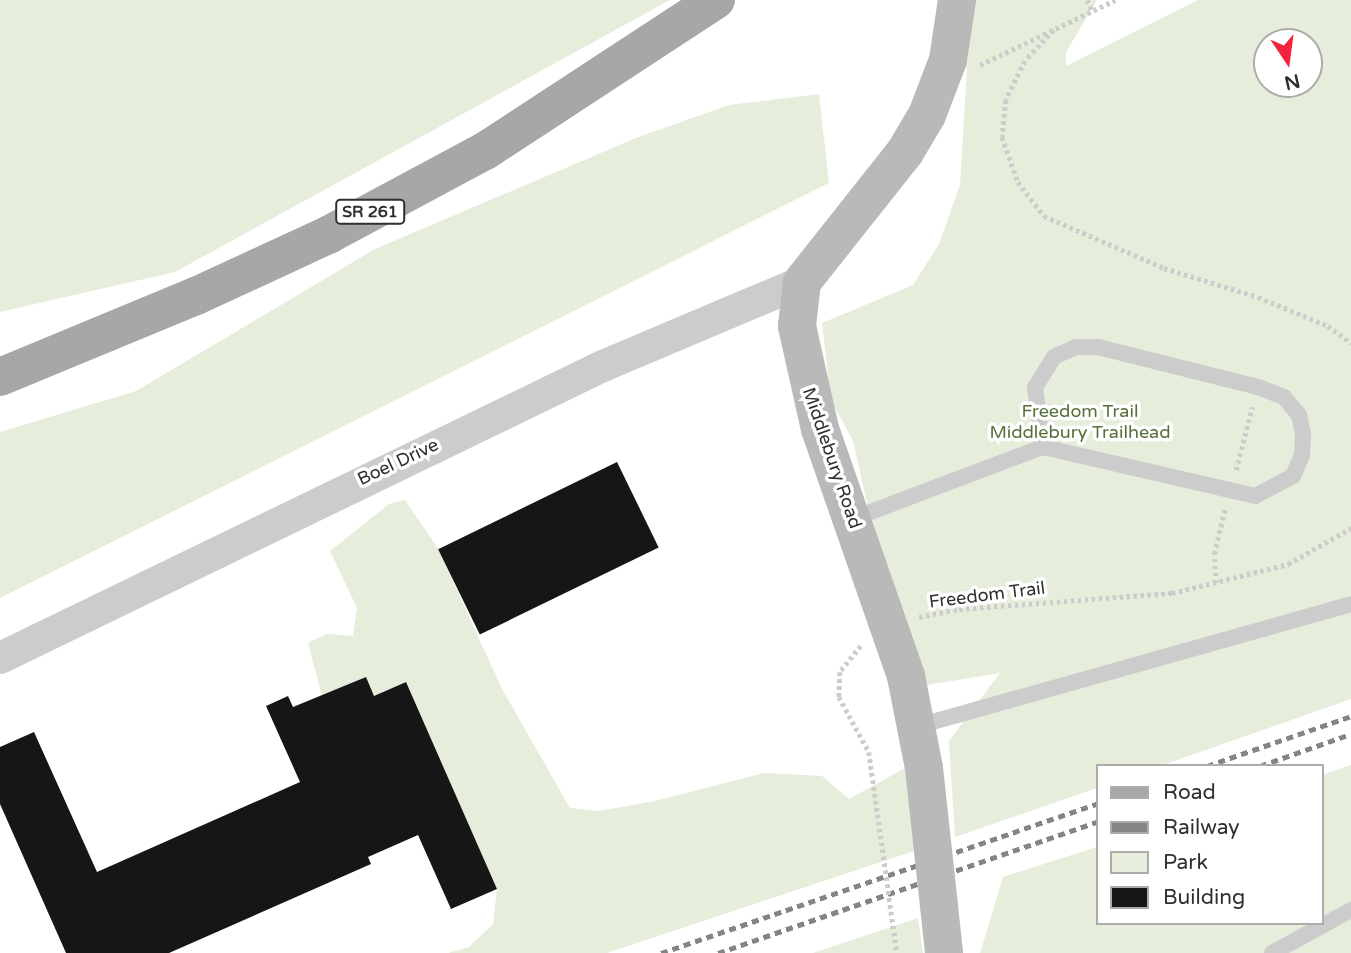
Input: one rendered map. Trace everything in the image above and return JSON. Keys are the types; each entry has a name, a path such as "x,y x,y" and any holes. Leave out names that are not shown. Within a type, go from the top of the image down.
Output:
{"main road":[{"name":"SR 261","path":"0,377 196,296 342,228 485,151 716,0"}],"street":[{"name":"Middlebury Road","path":"944,953 918,726 892,628 852,519 805,376 797,326 802,282 823,250 905,152 939,85 948,60 957,0"},
{"name":"Boel Drive","path":"0,658 603,366 802,282"}],"lane":[{"path":"852,519 1043,447 1255,496 1293,476 1302,455 1303,434 1299,415 1284,397 1258,387 1098,346 1076,347 1054,357 1035,387 1043,447"},
{"path":"918,726 1351,604"},
{"path":"1272,953 1351,910"}],"path":[{"path":"1087,0 1093,11"},
{"path":"939,85 1115,0"},
{"path":"1054,30 1024,61 1006,100 1002,137 1018,182 1044,216 1164,268 1269,302 1328,326 1351,343"},
{"name":"Freedom Trail","path":"897,953 869,752 839,696 840,672 869,638 892,628 959,609 1172,593 1288,564 1351,528"}],"green space":[{"path":"0,0 670,0 175,272 0,312"},
{"name":"Freedom Trail Middlebury Trailhead","path":"971,0 1097,0 1066,52 1066,66 1198,0 1351,0 1351,699 1166,764 1096,764 1096,788 955,837 949,741 1000,673 909,688 853,441 831,400 822,323 913,285 939,244 960,185"},
{"path":"819,94 829,183 0,598 0,432 136,391 375,249 636,138 729,105"},
{"path":"405,500 439,550 501,687 570,808 599,811 655,801 764,773 822,776 849,799 905,768 917,850 607,953 448,953 469,947 493,924 497,889 406,682 374,696 365,677 322,696 308,643 327,634 353,636 357,608 330,551 389,504"},
{"path":"1351,765 1351,953 980,953 1003,877 1096,847 1096,925 1323,925 1323,774"},
{"path":"918,918 923,953 813,953"}],"building":[{"path":"617,462 659,547 480,635 438,549"},
{"path":"366,677 374,696 406,682 497,889 451,909 418,835 368,857 371,864 169,953 66,953 0,804 0,747 34,732 97,872 300,782 266,706 288,696 293,707"}],"railway":[{"path":"1213,764 1351,716"},
{"path":"1266,764 1351,734"},
{"path":"661,953 1096,804"},
{"path":"718,953 1096,822"}]}
